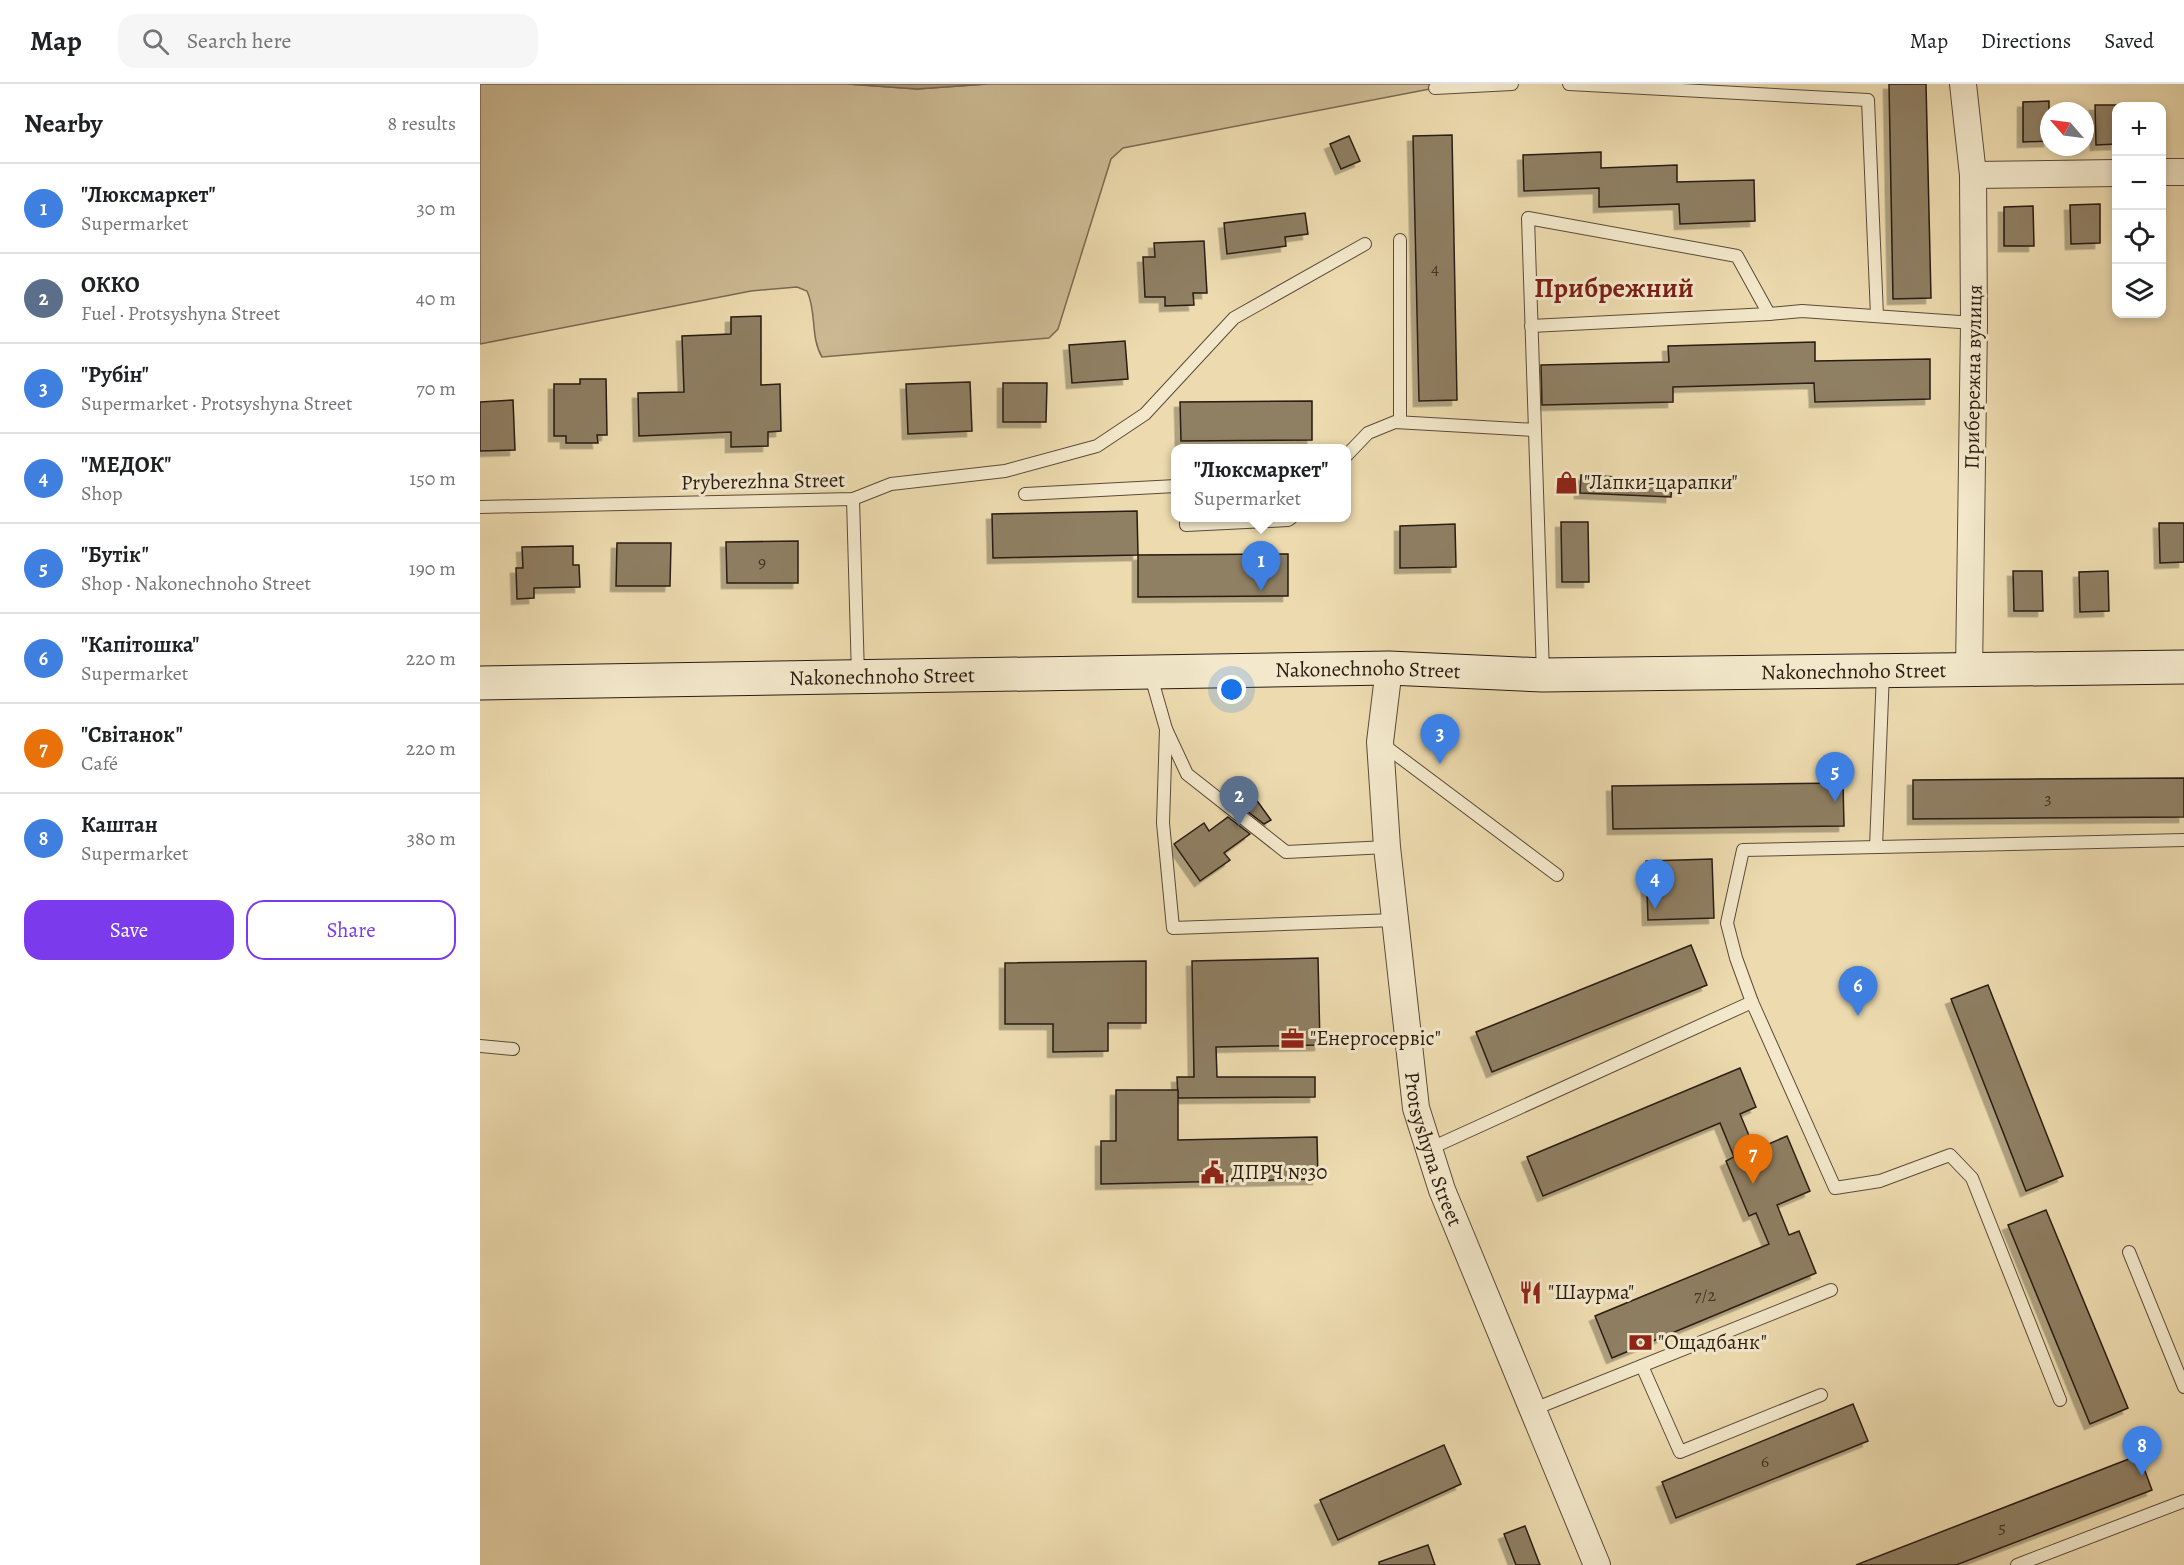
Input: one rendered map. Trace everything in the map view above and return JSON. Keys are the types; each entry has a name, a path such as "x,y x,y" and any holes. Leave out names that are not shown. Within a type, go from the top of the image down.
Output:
{"street":[{"name":"Прибережна вулиця","path":"1963,84 1973,175 1974,323 1969,672"},
{"path":"2166,172 2184,172"},
{"path":"1973,175 2112,173"},
{"name":"Nakonechnoho Street","path":"480,683 1389,668 1543,675 1969,672 2184,667"},
{"name":"Protsyshyna Street","path":"1389,668 1380,742 1387,847 1416,1108 1442,1191 1534,1409 1595,1563"}],"lane":[{"path":"1436,88 1512,84"},
{"path":"1569,84 1868,100 1877,316"},
{"path":"1543,675 1528,218 1737,256 1769,314"},
{"path":"1400,240 1400,422"},
{"name":"Pryberezhna Street","path":"480,507 853,499 891,484 1005,471 1097,446 1145,414 1234,318 1365,244"},
{"path":"1531,326 1802,311 1974,323"},
{"path":"1351,452 1368,433 1400,422 1534,430"},
{"path":"1025,494 1171,486"},
{"path":"853,499 858,678"},
{"path":"1186,522 1186,525 1247,522"},
{"path":"1149,671 1166,729 1187,774 1286,852 1387,847"},
{"path":"1876,847 1883,672"},
{"path":"1166,729 1163,823 1173,928 1395,920"},
{"path":"1380,742 1557,875"},
{"path":"2060,1400 1972,1178 1950,1155 1880,1181 1835,1188 1752,1002 1736,958 1727,923 1743,850 2184,840"},
{"path":"1429,1149 1752,1002"},
{"path":"480,1046 513,1049"},
{"path":"2129,1252 2184,1387"},
{"path":"1534,1409 1832,1290"},
{"path":"1642,1366 1680,1452 1821,1395"},
{"path":"2017,1565 2184,1501"}],"shaded area":[{"path":"480,84 848,84 917,89 987,84 1512,84 1435,88 1123,148 1111,159 1058,329 1049,338 822,357 816,341 810,299 807,291 797,287 751,291 480,344"},
{"path":"848,84 987,84 917,89"}],"building":[{"path":"1889,84 1926,84 1931,298 1893,299"},
{"path":"2049,101 2040,102 2040,141 2023,142 2023,102"},
{"path":"2095,105 2112,105 2112,144 2096,145"},
{"path":"1452,135 1457,400 1419,401 1413,136"},
{"path":"1349,136 1360,161 1341,169 1330,144"},
{"path":"1601,152 1601,168 1677,165 1677,182 1754,180 1755,221 1680,224 1679,204 1599,207 1599,188 1524,191 1523,155"},
{"path":"2100,204 2100,243 2071,244 2070,205"},
{"path":"2033,206 2034,246 2004,246 2004,207"},
{"path":"1305,213 1308,234 1285,237 1286,246 1227,254 1224,223"},
{"path":"1204,241 1207,293 1193,293 1194,305 1165,306 1165,297 1145,297 1143,257 1155,257 1154,243"},
{"path":"761,316 761,385 780,384 781,431 768,432 768,446 731,447 731,432 639,436 638,393 684,392 682,336 731,334 731,317"},
{"path":"1125,341 1128,379 1072,383 1069,345"},
{"path":"1815,342 1815,361 1930,359 1930,399 1815,402 1814,383 1673,387 1673,402 1542,405 1541,365 1669,362 1668,346"},
{"path":"580,379 606,379 607,435 597,435 598,443 566,443 566,436 554,436 554,384 580,384"},
{"path":"970,382 972,431 908,434 906,384"},
{"path":"1003,383 1047,383 1046,422 1003,422"},
{"path":"513,400 515,450 480,451 480,402"},
{"path":"1312,401 1312,440 1181,441 1180,402"},
{"path":"1581,475 1672,480 1671,497 1580,493"},
{"path":"1137,511 1138,555 993,558 992,514"},
{"path":"1561,522 1588,522 1589,582 1562,582"},
{"path":"2159,523 2184,523 2184,562 2160,563"},
{"path":"1455,524 1456,567 1400,568 1400,526"},
{"path":"798,541 798,583 727,583 726,542"},
{"path":"617,543 671,543 670,586 616,586"},
{"path":"573,546 573,565 579,565 580,587 534,588 534,598 517,599 516,568 523,568 522,547"},
{"path":"1288,554 1288,596 1138,597 1138,555"},
{"path":"2013,571 2042,571 2043,611 2014,611"},
{"path":"2108,571 2109,611 2080,612 2079,572"},
{"path":"2184,778 2184,817 1913,819 1913,780"},
{"path":"1843,783 1844,826 1613,829 1612,786"},
{"path":"1255,798 1271,820 1264,824 1242,807"},
{"path":"1228,817 1250,834 1224,853 1230,860 1200,881 1174,844 1204,823 1209,831"},
{"path":"1712,859 1714,918 1648,920 1646,861"},
{"path":"1691,945 1707,985 1492,1072 1476,1032"},
{"path":"1318,958 1320,1045 1216,1047 1217,1077 1315,1077 1315,1097 1178,1098 1177,1077 1194,1077 1192,961"},
{"path":"1146,961 1146,1023 1108,1023 1108,1051 1053,1052 1053,1024 1005,1024 1005,963"},
{"path":"1988,985 2063,1176 2026,1191 1951,999"},
{"path":"1740,1068 1756,1107 1740,1114 1755,1150 1787,1136 1810,1191 1777,1205 1789,1235 1799,1231 1816,1273 1612,1358 1595,1316 1769,1244 1756,1213 1749,1216 1726,1161 1734,1157 1720,1123 1543,1196 1527,1157"},
{"path":"1116,1090 1178,1090 1178,1140 1317,1137 1318,1179 1101,1184 1101,1141 1116,1141"},
{"path":"2046,1210 2128,1408 2090,1424 2008,1225"},
{"path":"1853,1404 1868,1441 1676,1518 1662,1482"},
{"path":"1444,1445 1461,1484 1338,1540 1320,1500"},
{"path":"2139,1455 2152,1490 1956,1565 1856,1565"},
{"path":"1525,1526 1540,1565 1516,1565 1504,1534"},
{"path":"1428,1545 1435,1565 1379,1565 1379,1562"}],"place":[{"name":"\"Лапки-царапки\"","path":"1566,482"},
{"name":"\"Люксмаркет\"","path":"1261,591"},
{"name":"\"Рубін\"","path":"1440,764"},
{"name":"\"Бутік\"","path":"1835,802"},
{"name":"ОККО","path":"1239,826"},
{"name":"\"МЕДОК\"","path":"1655,909"},
{"name":"\"Капітошка\"","path":"1858,1016"},
{"name":"\"Енергосервіс\"","path":"1292,1038"},
{"name":"ДПРЧ №30","path":"1213,1172"},
{"name":"\"Світанок\"","path":"1753,1184"},
{"name":"\"Шаурма\"","path":"1530,1292"},
{"name":"\"Ощадбанк\"","path":"1640,1342"},
{"name":"Каштан","path":"2142,1476"}],"district":[{"name":"Прибрежний","path":"1614,288"}]}
